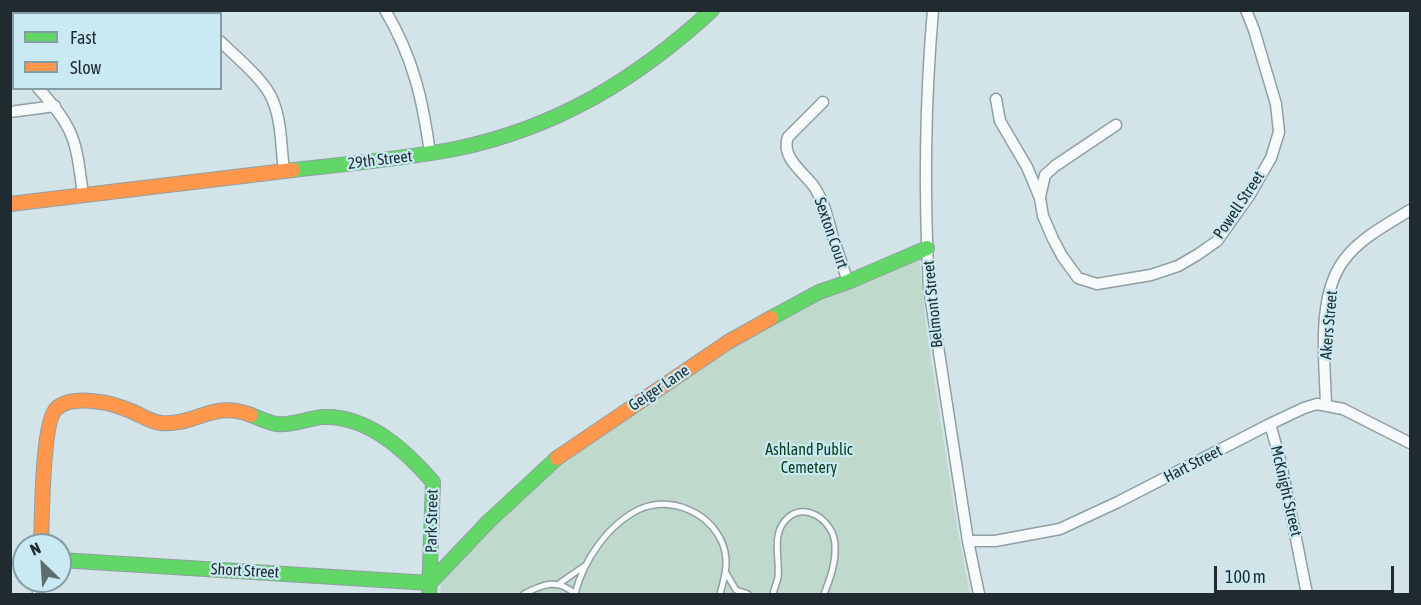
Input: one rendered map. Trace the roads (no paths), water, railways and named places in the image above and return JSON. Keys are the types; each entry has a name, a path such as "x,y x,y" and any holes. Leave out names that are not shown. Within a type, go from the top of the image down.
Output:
{"street":[{"path":"385,10 403,44 417,80 430,154"},
{"name":"29th Street","path":"10,204 430,154 499,139 570,112 643,69 667,52 712,10"},
{"name":"Belmont Street","path":"933,10 927,74 927,248 932,312 968,541 979,594"},
{"name":"Powell Street","path":"996,99 1000,121 1027,167 1040,198 1043,216 1062,256 1078,278 1097,284 1151,275 1178,266 1217,241 1249,196 1271,158 1279,132 1276,104 1246,10"},
{"path":"222,43 265,88 273,100 284,171"},
{"path":"40,90 55,106 70,129 76,145 83,195"},
{"name":"Sexton Court","path":"823,102 793,131 785,144 789,157 814,187 825,206 848,282"},
{"path":"10,112 55,106"},
{"path":"1040,198 1045,176 1055,166 1116,125"},
{"name":"Akers Street","path":"1326,405 1324,341 1328,294 1338,268 1362,242 1410,210"},
{"name":"Geiger Lane","path":"430,589 488,522 560,456 728,342 819,292 927,248"},
{"name":"Park Street","path":"42,533 49,426 52,411 60,405 83,401 103,402 123,407 162,423 184,422 212,411 230,409 278,424 328,417 378,433 418,465 433,482 430,589"},
{"path":"1326,405 1343,409 1410,443"},
{"name":"Hart Street","path":"968,541 995,541 1060,529 1304,408 1326,405"},
{"name":"McKnight Street","path":"1270,424 1281,463 1307,594"},
{"name":"Short Street","path":"72,561 430,589"}],"lane":[{"path":"560,583 575,594 585,566 602,541 619,522 640,509 663,505 687,509 707,521 721,538 726,559 726,573 720,594"},
{"path":"773,594 778,575 777,547 780,530 784,522 794,513 809,511 823,519 835,544 834,563 824,594"},
{"path":"524,594 550,584 560,583 585,566"},
{"path":"726,573 736,590 748,594"}],"park label":[{"name":"Ashland Public Cemetery","path":"809,459"}]}
